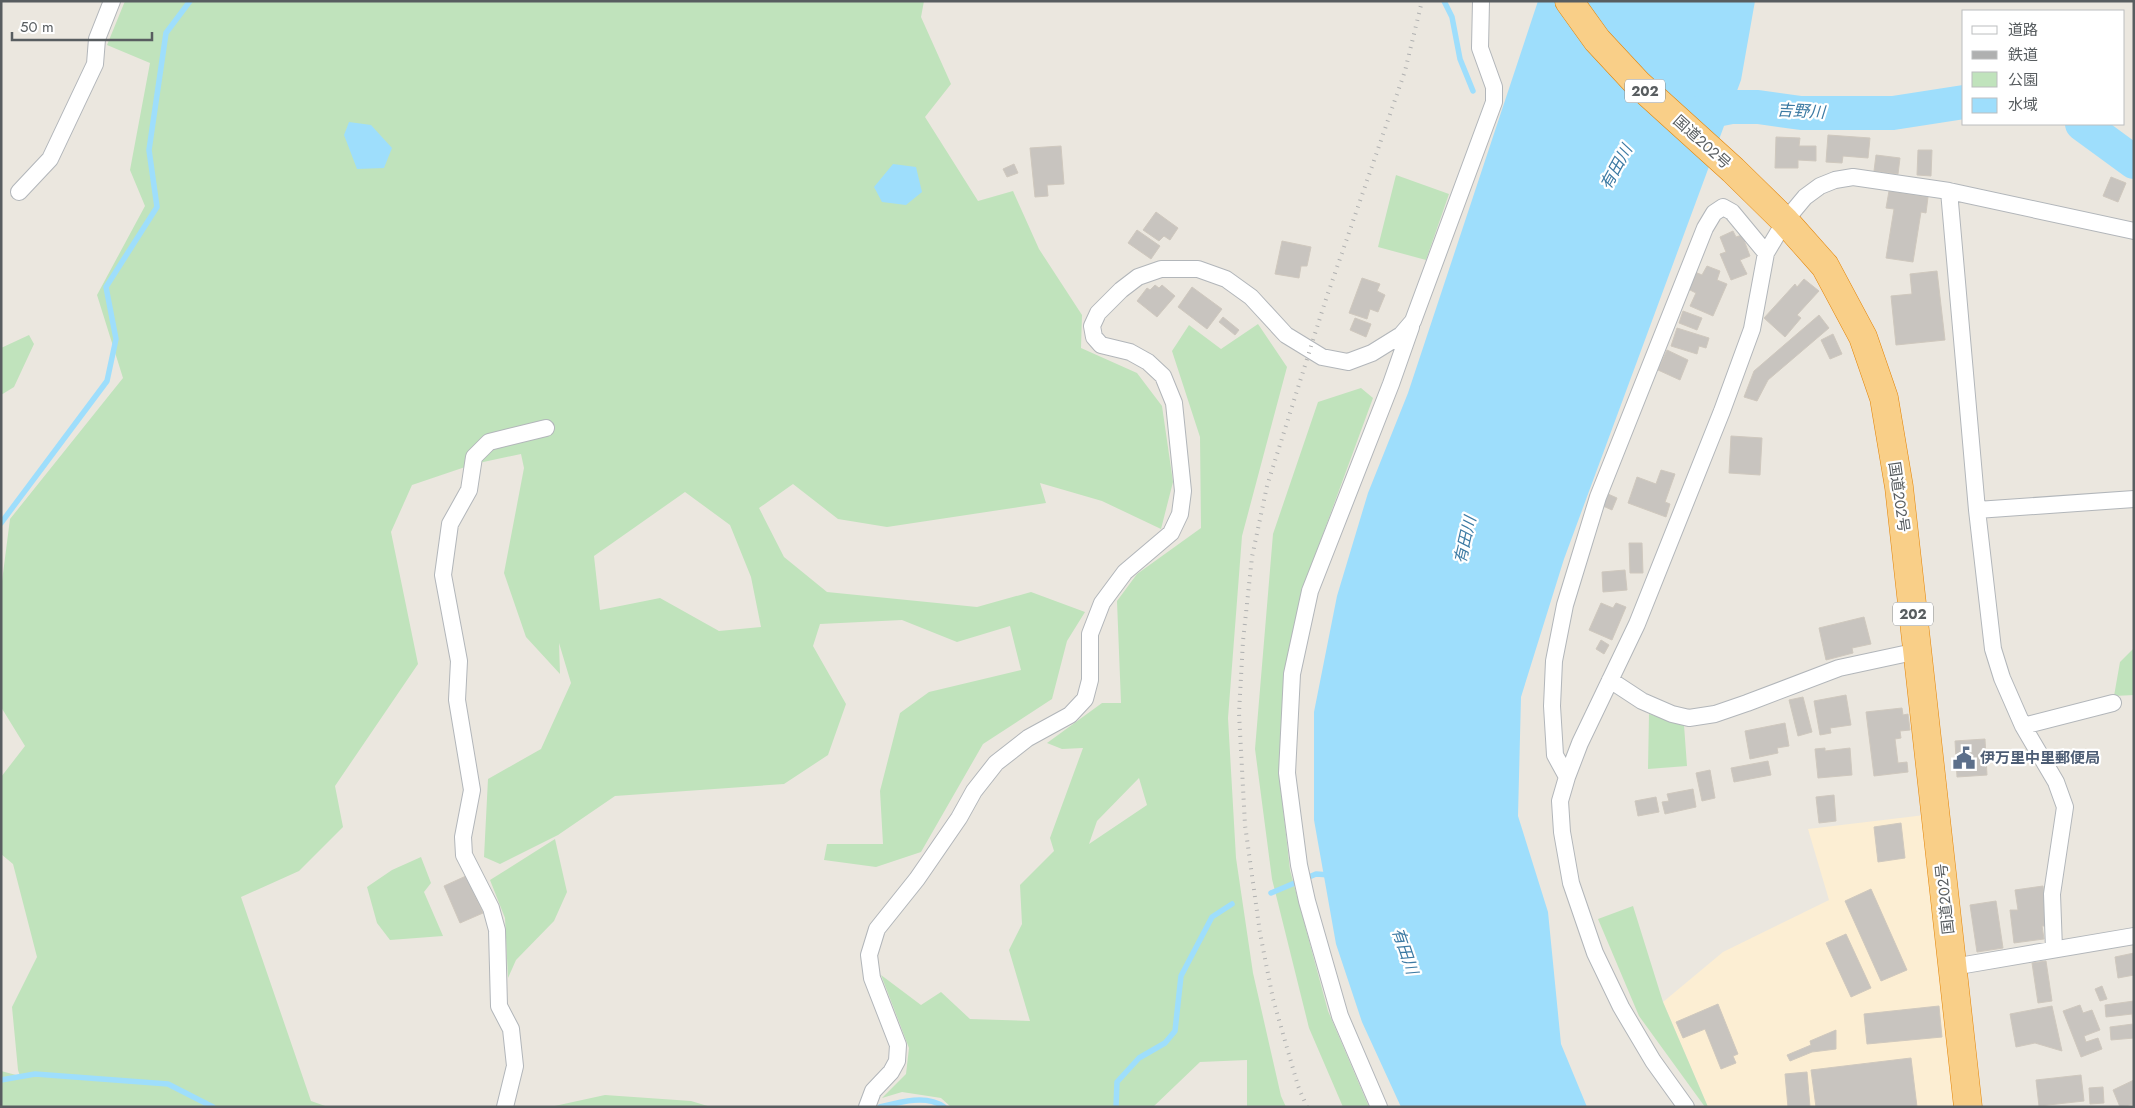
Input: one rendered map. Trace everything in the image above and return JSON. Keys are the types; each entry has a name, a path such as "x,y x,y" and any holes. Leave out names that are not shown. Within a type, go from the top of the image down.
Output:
{"highway":[{"name":"国道202号","path":"1569,1 1598,40 1637,83 1733,170 1785,221 1825,266 1862,338 1884,398 1899,487 1968,1107"}],"street":[{"path":"19,192 50,159 94,64 97,39 112,1"},
{"path":"1379,1107 1340,1016 1298,866 1287,773 1292,674 1310,591 1391,384 1412,321 1494,102 1494,87 1480,48 1481,1"},
{"path":"1686,1107 1653,1061 1621,1007 1595,953 1571,883 1562,832 1560,801 1566,777 1637,624 1722,411 1752,329 1766,252 1785,221 1805,197 1820,186 1835,180 1853,177 1949,191 2134,231"},
{"path":"1949,191 1977,510 1993,649 2002,678 2023,726 2056,782 2065,807 2052,894 2054,949"},
{"path":"1566,777 1555,755 1552,706 1554,661 1565,605 1598,497 1705,228 1714,213 1723,208 1732,212 1766,252"},
{"path":"867,1104 873,1091 891,1072 897,1061 898,1045 872,978 869,955 877,929 917,879 959,818 974,791 996,763 1028,738 1070,715 1085,699 1090,680 1090,634 1102,603 1125,572 1171,533 1180,514 1182,491 1174,403 1163,376 1148,362 1130,352 1101,345 1094,337 1092,326 1098,313 1121,290 1138,277 1161,269 1198,269 1226,278 1250,296 1286,335 1322,357 1348,362 1372,353 1401,335 1412,321"},
{"path":"505,1107 515,1066 511,1029 498,1006 497,930 491,908 464,855 463,837 472,790 456,700 459,660 443,575 450,524 469,490 474,457 490,442 546,428"},
{"path":"1977,510 2134,499"},
{"path":"1610,680 1642,701 1672,714 1689,718 1723,712 1839,668 1918,651"},
{"path":"2023,726 2113,703"},
{"path":"1953,967 2134,936"}],"shaded area":[{"path":"1925,815 1941,994 1956,1107 1708,1107 1663,1002 1723,952 1829,900 1808,829"}],"green space":[{"path":"125,1 924,1 921,17 951,84 925,117 978,201 1013,191 1039,249 1082,315 1081,348 1137,373 1162,406 1173,482 1161,529 1102,501 1040,483 1046,503 887,527 838,519 793,484 759,508 784,557 827,592 977,607 1031,592 1085,612 1067,641 1052,699 983,744 921,852 876,867 824,860 827,844 883,844 880,791 900,713 929,692 1021,670 1010,626 957,642 902,620 820,624 813,646 846,704 828,755 784,784 615,796 558,835 500,864 484,857 488,779 541,749 571,683 559,643 560,674 526,637 504,573 524,468 521,454 474,464 412,485 391,532 418,664 335,786 343,827 299,871 241,897 311,1101 328,1107 1,1107 1,1071 20,1076 12,1007 37,957 13,864 1,854 1,777 25,746 1,707 1,589 10,519 123,378 97,295 145,206 130,170 150,63 107,45","holes":["685,492 730,525 751,577 761,627 719,631 660,598 600,610 594,556"]},
{"path":"1396,175 1449,194 1426,260 1378,247"},
{"path":"1258,324 1287,367 1242,536 1228,718 1236,858 1253,973 1281,1096 1286,1107 1247,1107 1247,1060 1200,1062 1153,1107 951,1107 941,1098 902,1092 882,1098 906,1074 909,1048 881,975 921,1005 941,992 970,1019 1030,1021 1009,950 1022,924 1020,885 1054,851 1050,838 1083,748 1062,749 1047,743 1102,703 1121,703 1117,601 1137,574 1201,528 1200,437 1172,351 1189,325 1221,349","holes":["1139,778 1147,805 1089,844 1097,821"]},
{"path":"29,335 34,344 14,387 1,395 1,348"},
{"path":"1361,388 1373,398 1305,583 1284,671 1279,773 1290,870 1328,1011 1369,1107 1343,1107 1309,1028 1272,879 1255,749 1273,534 1318,402"},
{"path":"2134,648 2134,695 2114,696 2120,662"},
{"path":"1649,714 1684,725 1687,766 1648,769"},
{"path":"555,839 567,892 554,921 516,960 508,978 505,918 490,880"},
{"path":"421,857 431,883 424,892 443,936 390,940 377,923 367,887 392,870"},
{"path":"1633,906 1663,1002 1708,1107 1705,1107 1639,1016 1598,919"},
{"path":"605,1095 691,1101 711,1107 550,1107"}],"water":[{"name":"有田川","path":"1538,1 1755,1 1741,80 1564,559 1521,697 1518,816 1548,912 1561,1044 1587,1107 1401,1107 1362,1022 1336,944 1314,820 1314,712 1337,596 1368,493 1408,393"},
{"path":"349,122 371,125 392,148 384,168 357,169 344,135"},
{"path":"893,164 916,167 922,192 906,205 882,202 874,187"}],"building":[{"path":"1828,135 1870,138 1868,158 1843,156 1842,163 1826,162"},
{"path":"1776,137 1800,138 1799,146 1816,146 1816,161 1798,160 1798,168 1775,168"},
{"path":"1061,146 1064,184 1047,185 1048,196 1035,197 1030,148"},
{"path":"1918,150 1932,150 1931,176 1917,175"},
{"path":"1876,155 1900,158 1898,174 1874,171"},
{"path":"1014,164 1018,173 1007,177 1003,169"},
{"path":"2111,177 2126,183 2118,202 2103,196"},
{"path":"1889,191 1928,197 1926,213 1921,212 1913,262 1886,258 1894,209 1886,208"},
{"path":"1156,212 1178,228 1170,240 1164,236 1159,241 1143,230"},
{"path":"1137,230 1160,246 1151,259 1128,243"},
{"path":"1733,231 1736,237 1742,235 1750,256 1740,260 1747,274 1731,280 1720,254 1726,252 1720,237"},
{"path":"1282,241 1311,247 1307,266 1301,266 1299,278 1275,274"},
{"path":"1707,266 1720,271 1717,280 1727,284 1713,316 1690,306 1696,293 1688,289 1695,272 1702,275"},
{"path":"1937,271 1945,340 1896,345 1891,296 1912,294 1910,274"},
{"path":"1362,278 1380,284 1377,291 1385,295 1378,312 1370,309 1367,319 1349,313"},
{"path":"1804,279 1819,291 1797,315 1801,318 1785,337 1764,318 1795,284 1797,287"},
{"path":"1155,285 1159,288 1162,285 1175,296 1157,317 1137,301 1147,288 1150,290"},
{"path":"1192,287 1222,309 1207,329 1178,307"},
{"path":"1683,311 1702,318 1697,330 1679,323"},
{"path":"1819,315 1829,328 1768,380 1757,401 1744,397 1754,371"},
{"path":"1223,317 1239,330 1235,335 1219,322"},
{"path":"1355,318 1371,324 1366,337 1350,330"},
{"path":"1677,328 1709,338 1706,348 1699,346 1697,354 1671,346"},
{"path":"1833,334 1842,354 1830,359 1821,340"},
{"path":"1667,350 1688,360 1680,380 1658,370"},
{"path":"1731,436 1762,438 1760,475 1729,473"},
{"path":"1661,470 1675,474 1665,502 1670,504 1666,517 1628,503 1637,477 1656,484"},
{"path":"1608,494 1617,498 1612,510 1603,506"},
{"path":"1629,543 1642,543 1643,573 1630,573"},
{"path":"1625,570 1627,590 1603,592 1602,572"},
{"path":"1601,603 1613,608 1616,603 1626,607 1612,640 1589,630"},
{"path":"1864,617 1871,644 1852,648 1853,653 1826,660 1819,628"},
{"path":"1601,640 1609,645 1604,654 1596,649"},
{"path":"1846,695 1851,725 1830,728 1831,733 1820,735 1814,701"},
{"path":"1803,697 1812,732 1798,736 1789,700"},
{"path":"1902,708 1903,715 1908,714 1910,730 1900,731 1901,738 1895,739 1898,763 1907,762 1908,772 1874,776 1866,712"},
{"path":"1785,723 1789,746 1777,748 1778,753 1750,759 1745,731"},
{"path":"1985,739 1987,775 1957,777 1955,741"},
{"path":"1825,748 1825,751 1850,748 1852,775 1818,778 1815,749"},
{"path":"1768,761 1771,775 1734,782 1731,768"},
{"path":"1710,770 1715,798 1702,801 1696,773"},
{"path":"1693,789 1696,807 1665,814 1662,802 1669,801 1667,794"},
{"path":"1834,795 1836,821 1819,823 1816,797"},
{"path":"1656,797 1659,812 1638,816 1635,801"},
{"path":"1901,823 1905,858 1878,862 1874,827"},
{"path":"466,876 483,913 460,923 444,886"},
{"path":"2043,886 2048,926 2042,926 2044,939 2014,943 2010,910 2018,910 2015,890"},
{"path":"1871,889 1907,970 1881,981 1845,901"},
{"path":"1996,901 2003,948 1977,952 1970,905"},
{"path":"1846,934 1871,988 1851,997 1826,943"},
{"path":"2134,953 2134,975 2118,978 2115,957"},
{"path":"2046,961 2052,1001 2038,1003 2032,963"},
{"path":"2102,986 2107,999 2100,1001 2095,989"},
{"path":"2134,1001 2134,1038 2111,1040 2110,1027 2133,1024 2132,1014 2106,1017 2105,1005"},
{"path":"1718,1004 1738,1054 1733,1056 1736,1063 1721,1069 1705,1029 1683,1038 1676,1022"},
{"path":"2080,1005 2083,1013 2092,1010 2100,1030 2084,1036 2086,1042 2098,1038 2102,1049 2081,1057 2063,1011"},
{"path":"1939,1006 1942,1037 1867,1044 1864,1014"},
{"path":"2052,1006 2062,1051 2035,1043 2016,1047 2010,1014"},
{"path":"1836,1030 1836,1049 1812,1052 1790,1061 1787,1055 1811,1045 1810,1041"},
{"path":"1911,1058 1917,1107 1816,1107 1811,1070"},
{"path":"1807,1072 1810,1107 1788,1107 1785,1074"},
{"path":"2081,1075 2084,1101 2039,1106 2036,1080"},
{"path":"2134,1080 2134,1104 2120,1107 2113,1090"},
{"path":"2103,1087 2104,1103 2090,1104 2089,1088"}],"waterway":[{"path":"1,523 107,381 116,339 106,287 157,207 149,150 166,33 190,1"},
{"path":"1444,1 1452,17 1460,59 1473,91"},
{"name":"吉野川","path":"1686,116 1731,107 1758,107 1801,113 1893,113 1962,102"},
{"name":"吉野川","path":"2083,125 2134,162"},
{"path":"1271,893 1316,874 1330,875"},
{"path":"1116,1107 1117,1082 1139,1058 1165,1043 1175,1031 1181,976 1212,917 1232,904"},
{"path":"1,1080 35,1074 168,1084 213,1107"},
{"path":"880,1107 913,1100 930,1101 944,1107"}],"railway":[{"path":"1307,1107 1298,1086 1273,999 1260,933 1245,825 1239,713 1243,641 1252,557 1267,486 1325,302 1405,71 1422,1"}],"place":[{"name":"伊万里中里郵便局","path":"1964,758"}]}
